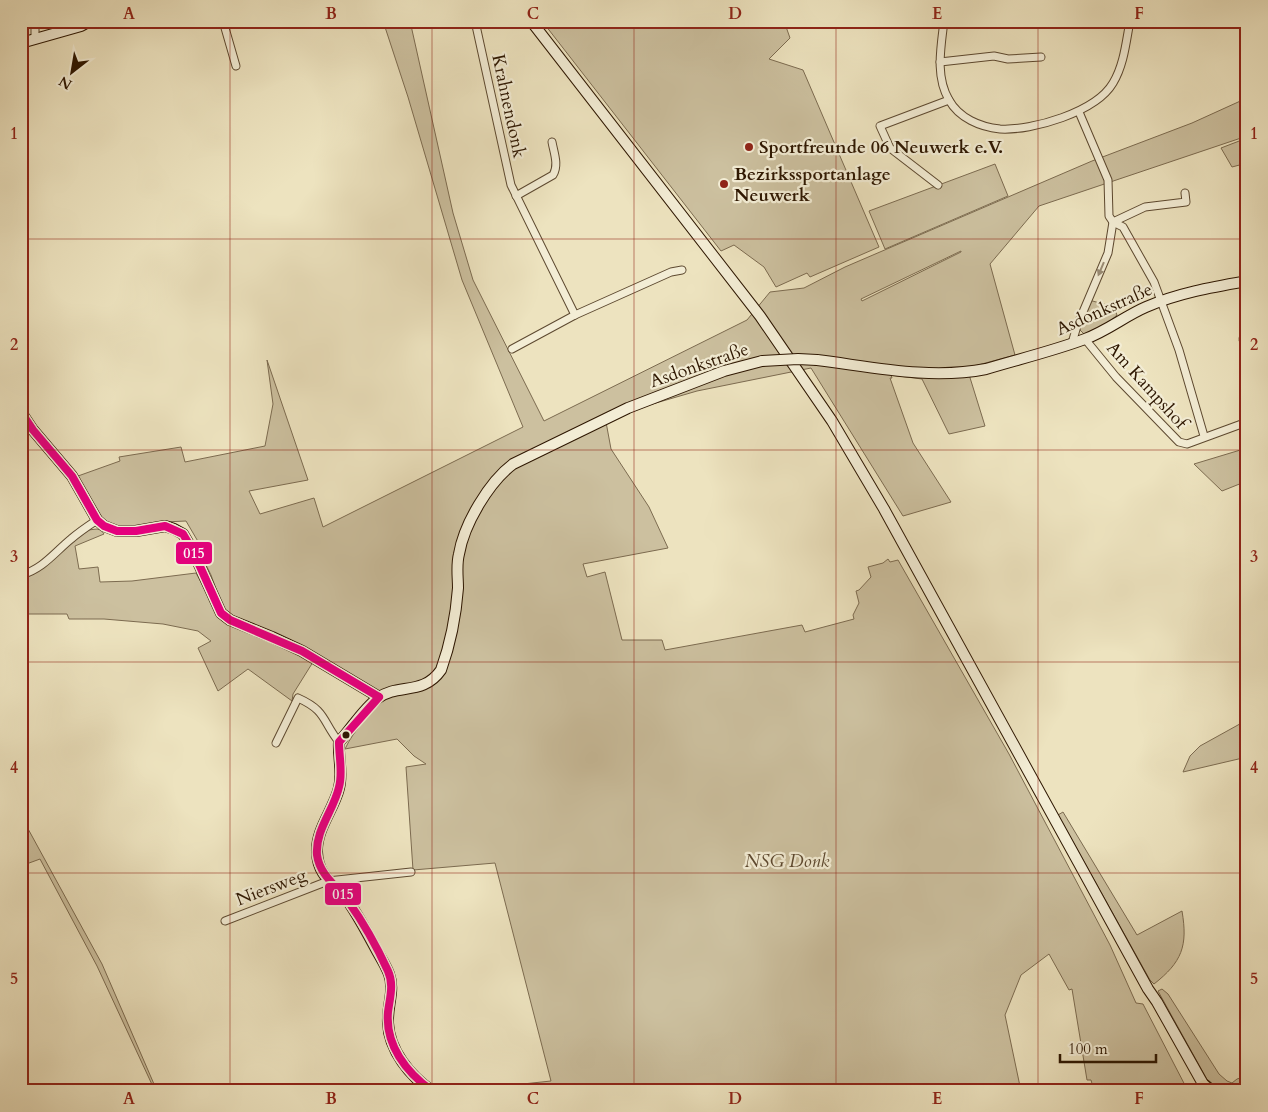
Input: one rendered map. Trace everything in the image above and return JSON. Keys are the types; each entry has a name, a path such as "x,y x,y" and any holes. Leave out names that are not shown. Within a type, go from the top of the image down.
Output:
{"street":[{"path":"34,21 35,38"},
{"path":"21,43 81,26 90,21"},
{"path":"223,21 236,66"},
{"name":"Krahnendonk","path":"475,21 508,175 516,196 575,316"},
{"path":"531,21 760,316 832,421 889,518 1205,1090"},
{"path":"944,21 940,62 944,89 949,100 968,119 977,124 998,129 1031,126 1079,112 1103,95 1112,84 1124,55 1130,21"},
{"path":"940,62 994,56 1008,59 1041,57"},
{"path":"938,185 890,148 880,126 949,100"},
{"path":"1079,112 1108,180 1108,216 1113,222 1123,227 1154,282 1179,350 1204,436"},
{"name":"Krahnendonk","path":"516,196 553,176 556,170 556,163 552,142"},
{"path":"1113,222 1145,207 1186,202 1185,193"},
{"path":"1072,343 1077,326 1108,253 1113,222"},
{"path":"512,349 575,316 671,272 682,270"},
{"name":"Asdonkstraße","path":"379,697 428,683 436,678 441,670 456,608 457,566 462,540 477,509 492,485 506,469 514,464 628,408 724,371 762,361 789,359 817,360 921,373 955,374 986,369 1085,339 1161,301 1195,291 1247,280"},
{"path":"1247,334 1243,337 1243,340 1247,342"},
{"name":"Am Kampshof","path":"1085,339 1116,377 1179,442 1187,444 1204,436 1247,422"},
{"path":"21,412 72,476 97,520 104,526 117,531 165,526 183,534 194,551 221,612 230,620 272,637 302,652 379,697 340,742"},
{"path":"21,575 35,570 44,564 71,539 97,520"},
{"path":"276,743 298,698 319,710 340,742 340,785 320,834 317,851 322,872 328,881 347,899 389,974 391,992 388,1023 395,1048 409,1071 432,1091"},
{"name":"Niersweg","path":"225,921 328,881 412,872"}],"green space":[{"name":"NSG Donk","path":"383,21 410,21 453,213 473,280 544,421 747,320 770,292 804,288 845,267 1092,161 1192,123 1247,98 1247,136 1039,206 990,264 1015,355 967,368 985,426 949,434 922,379 891,375 892,378 890,378 913,443 951,502 903,516 811,368 697,391 649,405 606,422 611,449 649,507 668,548 583,564 587,577 605,572 622,640 662,640 665,650 802,625 805,632 854,619 853,615 859,603 856,591 871,577 868,567 883,563 888,559 890,562 898,560 1009,754 1110,945 1136,1003 1143,1004 1188,1091 1094,1091 1091,1080 1087,1080 1072,989 1069,990 1049,954 1021,975 1005,1015 1021,1091 457,1091 551,1081 495,863 413,870 406,767 426,764 414,756 397,739 345,749 358,728 385,698 224,611 211,575 199,551 203,550 186,521 164,522 121,529 106,524 78,478 78,476 120,461 119,457 181,447 185,462 265,446 273,404 267,360 308,480 249,491 260,514 314,498 323,527 523,427 462,280 408,97","holes":["961,251 862,301 861,299"]},
{"name":"Bezirkssportanlage Neuwerk","path":"542,21 784,21 790,38 769,59 803,70 879,247 810,277 807,273 776,287 764,267 734,245 721,251"},
{"path":"1247,138 1247,163 1232,167 1221,148"},
{"path":"995,164 1008,196 885,249 869,211"},
{"path":"1089,300 1114,307 1117,315 1108,323 1084,334 1079,329"},
{"path":"1247,448 1247,481 1222,491 1194,464"},
{"path":"88,530 101,530 104,534 75,546 79,569 98,567 100,582 132,581 196,573 219,616 300,653 313,662 293,694 292,701 248,669 218,691 198,648 211,641 198,631 163,624 104,619 69,619 67,614 21,614 21,576"},
{"path":"1247,720 1247,757 1183,772 1190,756 1200,746"},
{"path":"1063,812 1137,935 1182,911 1184,934 1181,952 1171,968 1154,984 1150,980 1058,815"},
{"path":"21,816 102,964 157,1091 155,1091 97,966 40,859 21,866"},
{"path":"1162,989 1168,994 1219,1074 1232,1083 1237,1079 1247,1076 1247,1090 1220,1091 1209,1083 1158,991"}],"transit line":[{"name":"015","path":"21,412 33,430 72,476 97,520 104,526 117,531 136,531 165,526 183,534 193,551 221,613 230,620 302,651 379,697"},
{"name":"015","path":"379,697 339,742 340,782 337,796 319,837 317,855 325,875 348,901 359,917 388,971 391,986 388,1024 390,1036 399,1057 414,1075 432,1091"}],"place":[{"name":"Sportfreunde 06 Neuwerk e.V.","path":"749,147"},
{"name":"Bezirkssportanlage Neuwerk","path":"724,184"}]}
